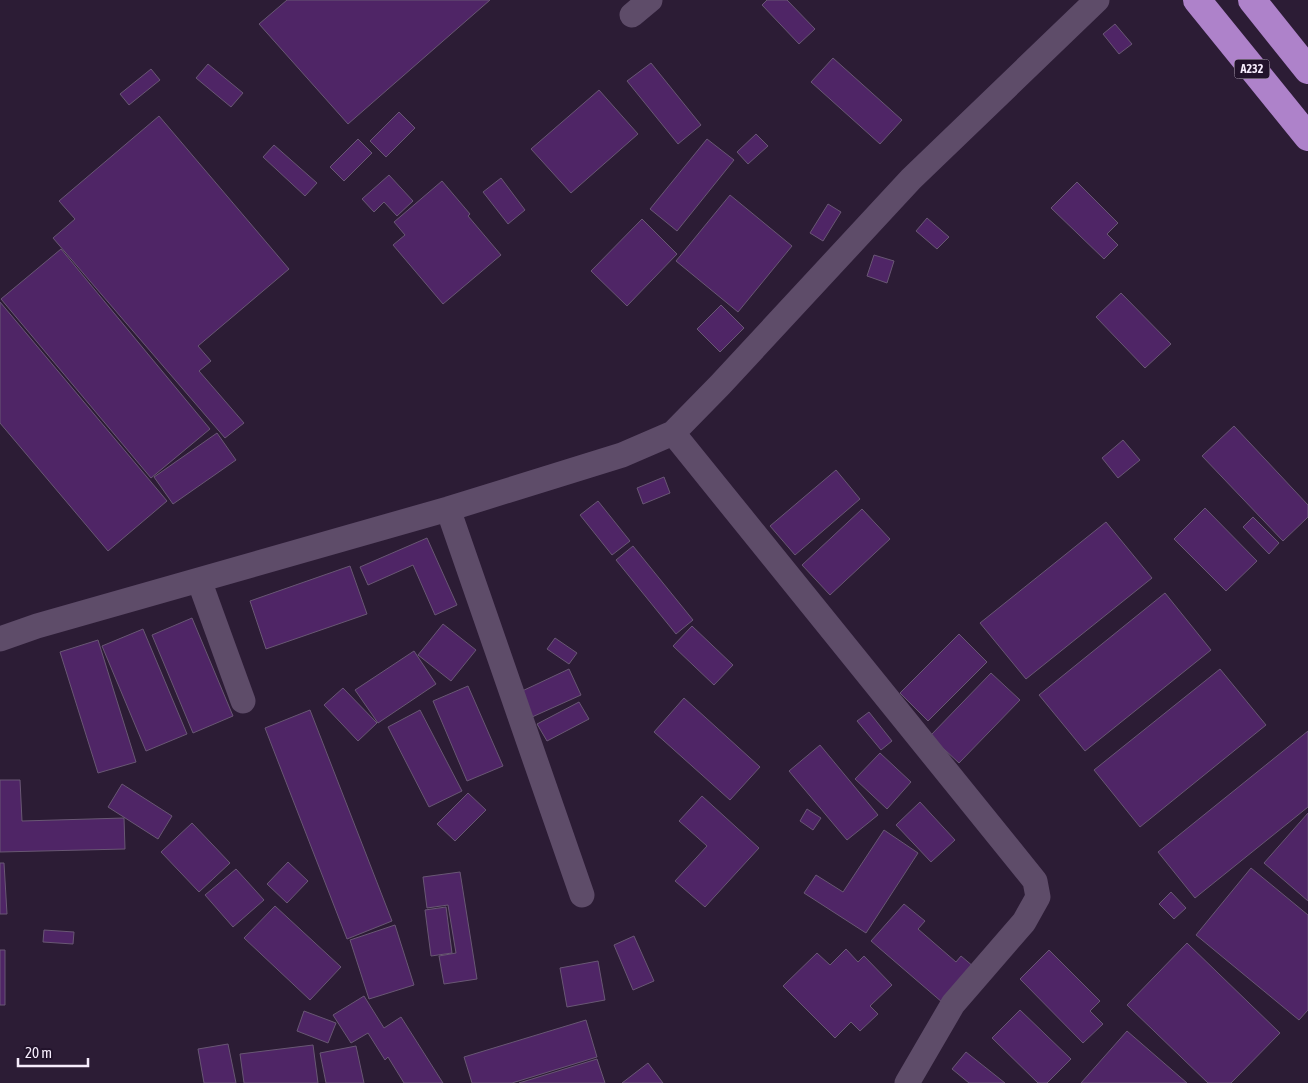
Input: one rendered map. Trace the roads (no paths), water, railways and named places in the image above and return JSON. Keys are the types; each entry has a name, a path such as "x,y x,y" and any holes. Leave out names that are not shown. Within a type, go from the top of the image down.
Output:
{"highway":[{"name":"A232","path":"1197,0 1308,137"},
{"path":"1252,0 1308,70"}],"street":[{"path":"0,639 37,626 448,509 622,455 673,433 720,386 911,179 1097,0"},
{"path":"673,433 1035,882 1038,897 1024,922 953,1004 907,1083"},
{"path":"448,509 582,895"},
{"path":"199,580 243,701"}]}
